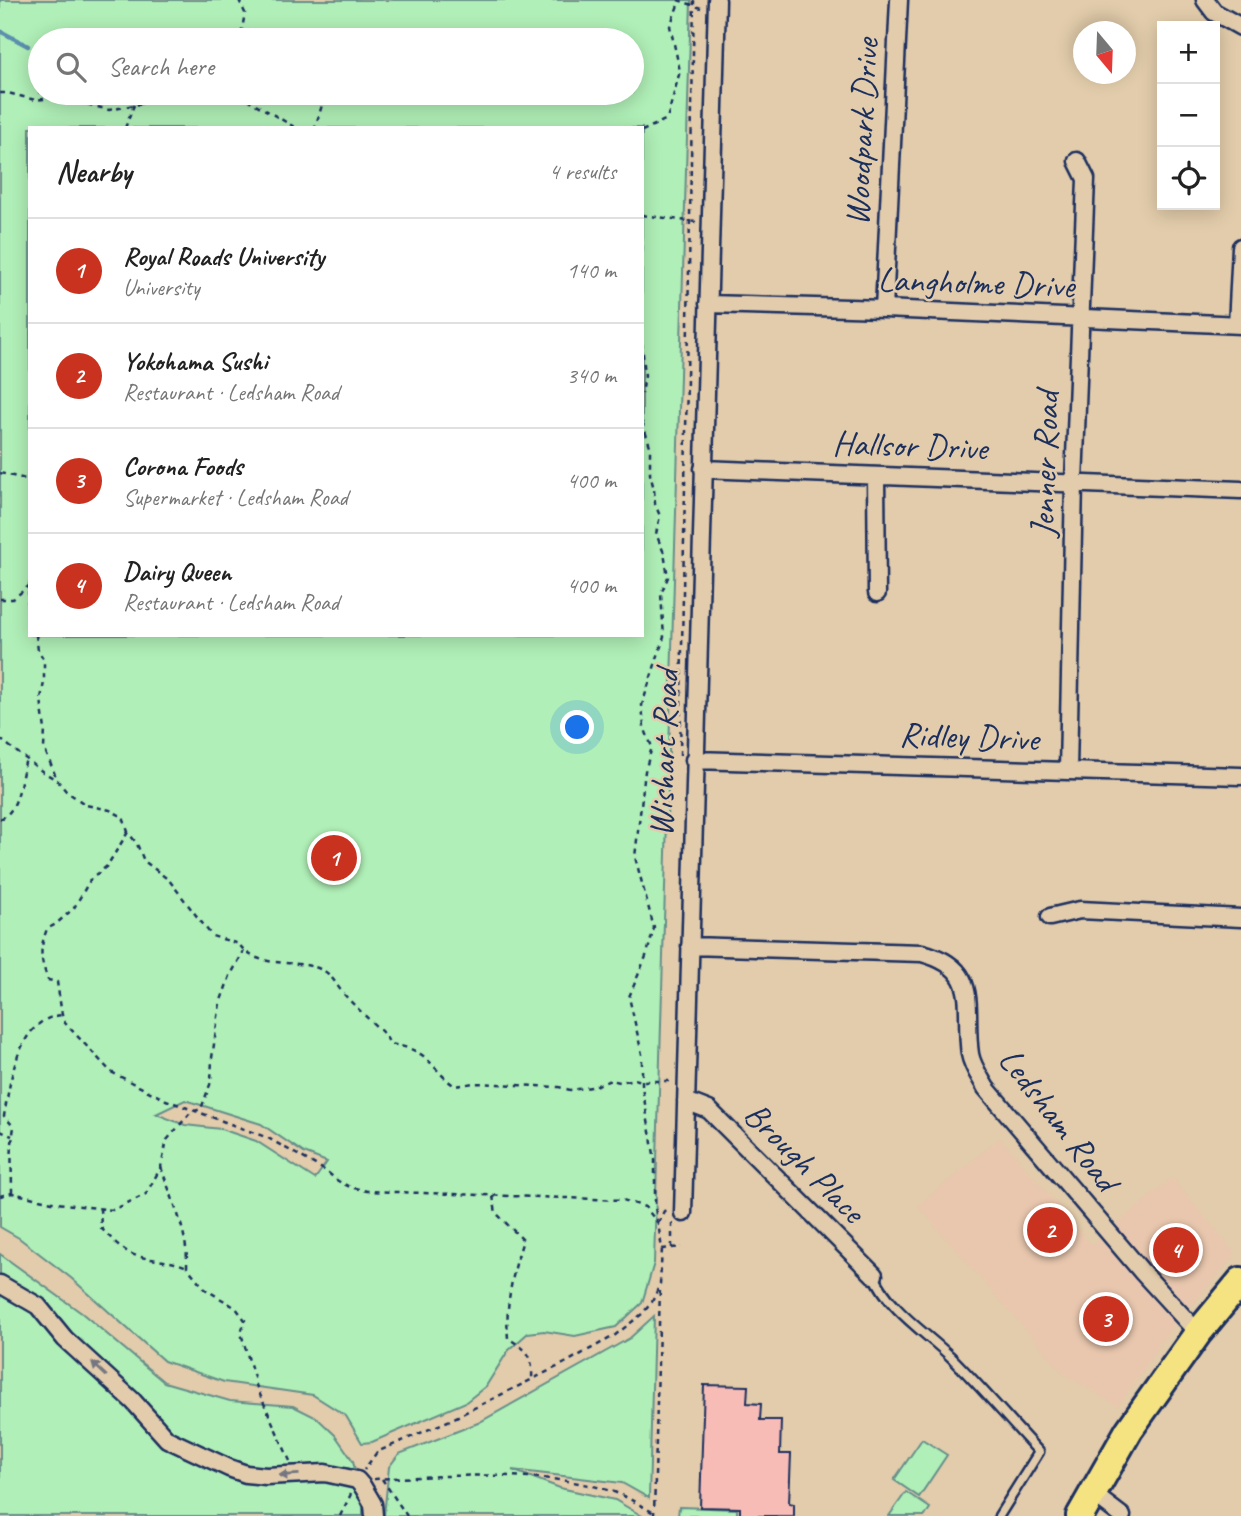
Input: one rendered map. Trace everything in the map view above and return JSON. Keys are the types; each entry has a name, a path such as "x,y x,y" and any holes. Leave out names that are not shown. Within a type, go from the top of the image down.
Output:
{"main road":[{"path":"1086,1505 1129,1430 1198,1333 1234,1293"}],"street":[{"name":"Woodpark Drive","path":"884,309 899,0"},
{"path":"1205,0 1214,12 1241,27"},
{"name":"Wishart Road","path":"678,1209 686,1101 690,946 687,759 703,469 717,5"},
{"name":"Jenner Road","path":"1068,771 1074,482 1086,179 1077,161"},
{"path":"1239,325 1241,247"},
{"name":"Langholme Drive","path":"708,304 1239,325"},
{"name":"Hallsor Drive","path":"703,469 1241,490"},
{"path":"876,476 877,593"},
{"name":"Ridley Drive","path":"687,759 1241,776"},
{"path":"1050,917 1080,910 1241,918"},
{"name":"Ledsham Road","path":"690,946 922,953 940,957 953,966 963,978 968,994 970,1054 974,1068 986,1088 1143,1273 1198,1333"},
{"name":"Brough Place","path":"686,1101 709,1110 874,1275"},
{"path":"0,1284 38,1306 65,1339 133,1401 167,1439 246,1474 324,1473 357,1480 373,1504 374,1516"},
{"path":"1086,1505 1122,1516"}],"lane":[{"path":"874,1275 880,1289 911,1323 950,1356 1039,1452 999,1516"}],"path":[{"path":"239,0 245,13 242,28"},
{"path":"644,130 667,119 680,71 670,26 680,0 694,7 717,5"},
{"path":"687,759 689,222 694,0"},
{"path":"0,93 28,98"},
{"path":"90,105 109,110 134,105"},
{"path":"126,126 134,105"},
{"path":"257,105 293,126"},
{"path":"316,126 321,105"},
{"path":"644,215 709,224"},
{"path":"357,1480 490,1476 554,1479 611,1491 654,1514 662,1249 655,1207 655,1160 642,1081 642,1054 629,997 647,954 654,928 635,858 645,771 652,747 643,727 642,705 664,637 662,594 668,577 664,553 656,534 660,516 654,504 650,446 644,428"},
{"path":"0,473 28,480"},
{"path":"0,599 13,599 28,586"},
{"path":"36,637 38,650 44,660 41,699 44,748 57,780"},
{"path":"0,739 57,780 66,791 86,805 110,810 123,817 144,860 169,880 212,936 239,944 244,951 271,962 321,969 335,980 390,1044 409,1048 423,1056 443,1079 455,1086 474,1083 559,1087 570,1090 592,1087 611,1080 686,1081"},
{"path":"0,819 6,817 13,807 26,759"},
{"path":"128,832 107,866 90,880 74,908 56,925 47,929 40,947 48,980 57,982 65,1023 111,1073 166,1100 268,1138 350,1187 368,1191 623,1200 645,1207 658,1223"},
{"path":"0,1196 12,1193 57,1203 113,1210 146,1194 161,1167 167,1140 194,1111 201,1109 208,1094 220,1003 230,976 244,951"},
{"path":"12,1193 9,1154 14,1127 4,1116 13,1070 27,1036 36,1026 62,1015"},
{"path":"0,1131 12,1136"},
{"path":"161,1167 180,1214 188,1250 187,1267"},
{"path":"493,1196 496,1213 523,1240 513,1269 506,1320 508,1338 524,1348 533,1360 532,1379"},
{"path":"100,1208 101,1228 114,1242 135,1256 175,1262 187,1267 205,1289 236,1308 245,1320 241,1333 257,1388 294,1469 291,1475"},
{"path":"658,1223 664,1211 678,1209 671,1248"},
{"path":"662,1249 682,1247"},
{"path":"340,1516 357,1480 377,1452 532,1379 614,1336 642,1314 652,1302 660,1284"},
{"path":"382,1479 407,1516"}],"shaded area":[{"path":"1000,1138 1092,1245 1172,1178 1236,1254 1171,1328 1118,1406 1064,1374 918,1206"}],"green space":[{"path":"0,0 691,0 654,1263 642,1303 616,1327 575,1336 544,1331 528,1333 508,1351 486,1386 466,1402 372,1442 362,1443 346,1416 313,1395 224,1382 164,1361 71,1278 19,1238 0,1227","holes":["185,1100 261,1124 304,1153 327,1162 315,1179 256,1141 221,1129 185,1125 156,1114"]},
{"path":"0,1254 83,1314 164,1382 230,1401 293,1406 317,1418 335,1435 353,1461 363,1516 0,1516"},
{"path":"654,1316 649,1498 622,1483 512,1470 560,1488 615,1500 642,1516 384,1516 389,1467 399,1454 478,1423 630,1338"},
{"path":"922,1439 947,1455 919,1497 894,1480"},
{"path":"906,1492 930,1508 925,1516 889,1516"},
{"path":"679,1507 737,1509 737,1516 678,1516"}],"building":[{"path":"704,1385 748,1386 747,1403 761,1404 760,1420 781,1420 780,1454 791,1454 789,1503 794,1504 794,1516 740,1516 740,1508 700,1507"}],"waterway":[{"path":"0,31 28,46"}],"place":[{"name":"Royal Roads University","path":"334,858"},
{"name":"Yokohama Sushi","path":"1050,1230"},
{"name":"Dairy Queen","path":"1176,1250"},
{"name":"Corona Foods","path":"1106,1319"}]}
